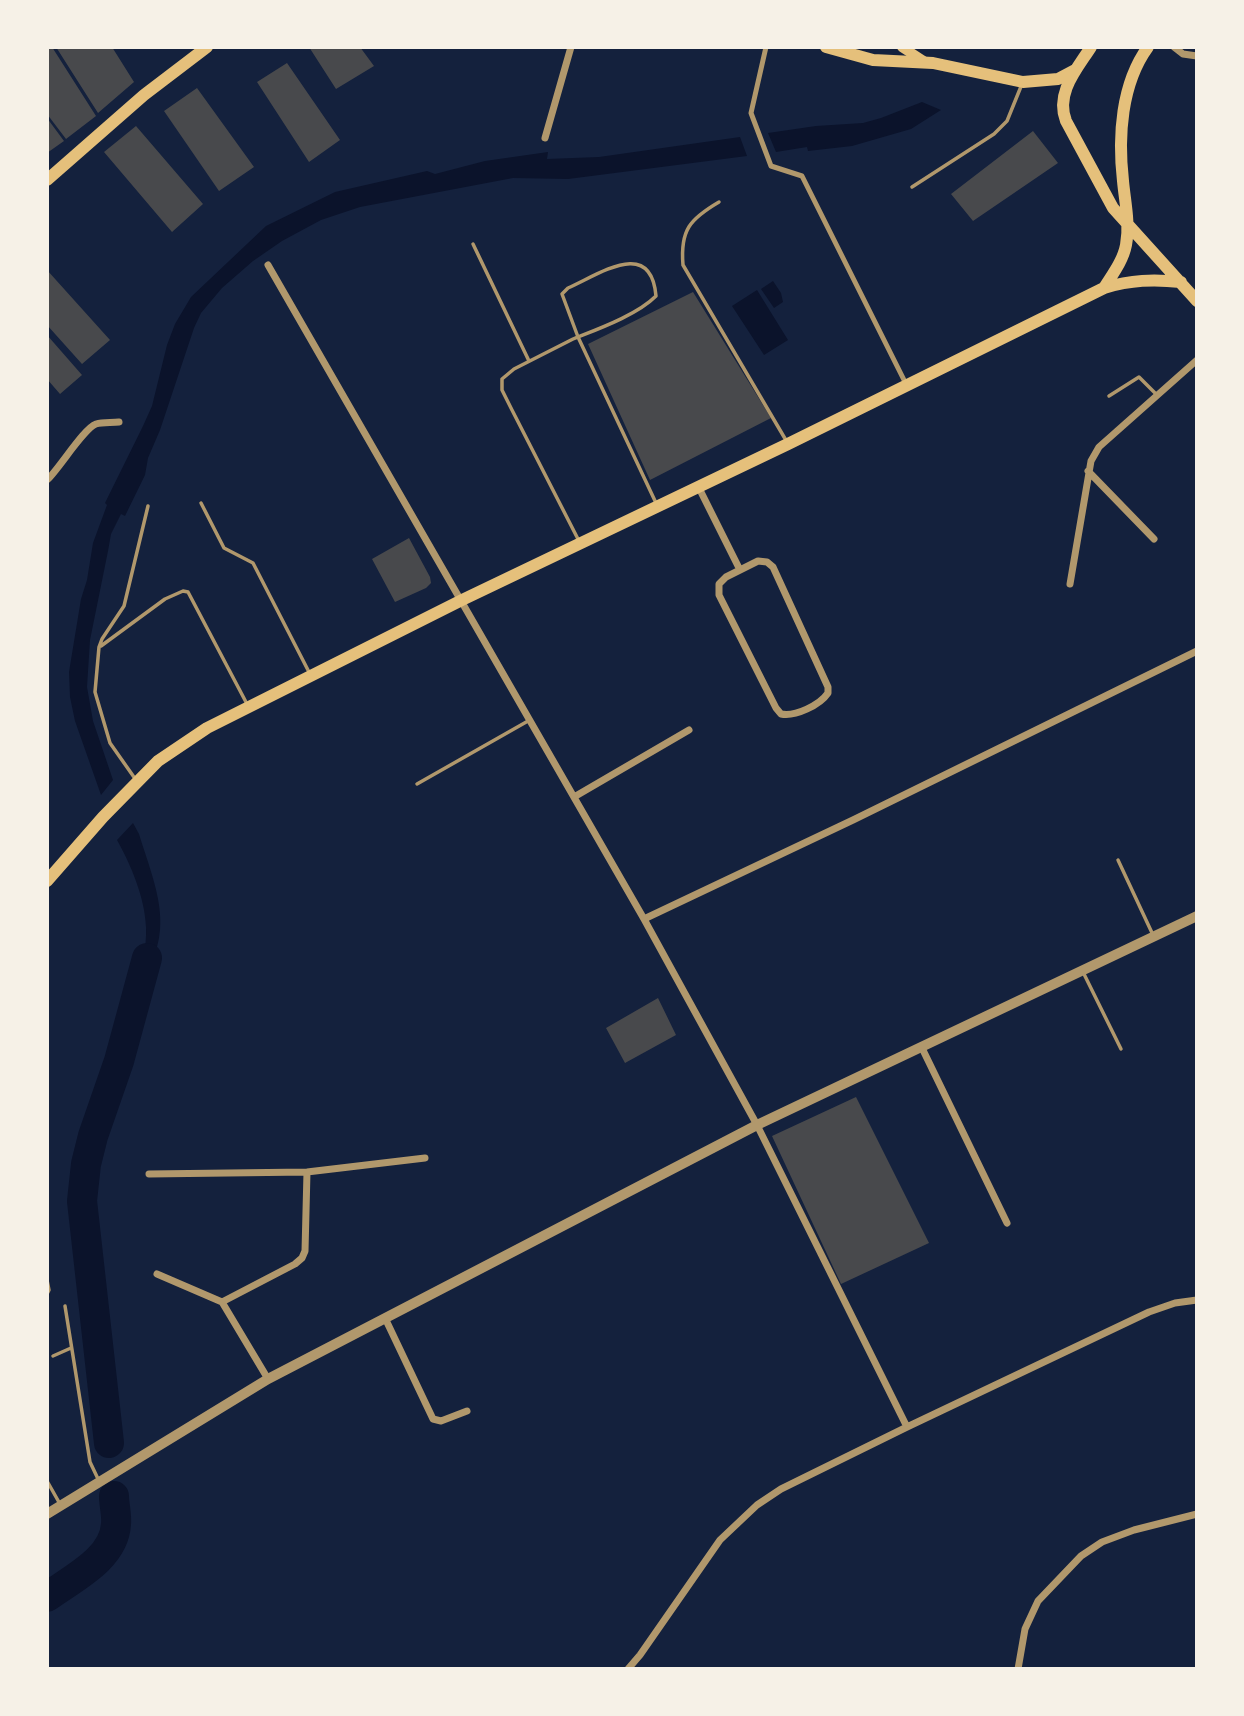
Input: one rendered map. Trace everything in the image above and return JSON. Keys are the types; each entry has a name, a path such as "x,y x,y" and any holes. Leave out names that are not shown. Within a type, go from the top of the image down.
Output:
{"main road":[{"path":"47,180 144,95 206,47"},
{"path":"826,47 873,60 925,62 1023,82 1058,79 1075,70"},
{"path":"902,47 925,62"},
{"path":"1091,47 1075,70 1064,98 1064,114 1113,208 1197,301"},
{"path":"1104,288 1126,248 1129,225 1120,141 1134,71 1148,47"},
{"path":"47,881 137,781 179,745 248,707 461,600 788,444 1104,288 1133,281 1159,279 1181,282"}],"street":[{"path":"545,138 571,47"},
{"path":"766,47 751,113 771,166 802,176 906,384"},
{"path":"1174,47 1183,54 1197,56"},
{"path":"268,265 644,919 757,1125 908,1427"},
{"path":"1070,584 1088,471 1099,447 1197,360"},
{"path":"47,480 60,468 89,428 119,422"},
{"path":"1088,471 1154,539"},
{"path":"698,486 740,570"},
{"path":"758,561 767,562 773,567 828,687 824,699 789,715 781,714 776,708 719,595 719,584 740,570 758,561"},
{"path":"644,919 853,820 1197,650"},
{"path":"574,797 689,730"},
{"path":"47,1514 268,1379 385,1318 757,1125 1197,916"},
{"path":"922,1048 1007,1223"},
{"path":"149,1174 307,1172 425,1158"},
{"path":"222,1302 302,1258 306,1242 307,1172"},
{"path":"157,1274 222,1302 268,1379"},
{"path":"628,1669 720,1540 757,1505 781,1489 1161,1306 1197,1300"},
{"path":"385,1318 433,1419 441,1421 467,1410"},
{"path":"1018,1669 1025,1629 1038,1601 1081,1556 1102,1542 1135,1530 1197,1514"}],"lane":[{"path":"912,187 994,134 1007,121 1023,82"},
{"path":"719,202 696,215 681,243 682,265 788,444"},
{"path":"473,244 529,361"},
{"path":"580,542 502,390 502,379 529,361 578,337 647,305 656,296 655,280 641,264 630,261 568,288 562,294 578,337 657,505"},
{"path":"1109,396 1139,377 1157,395"},
{"path":"201,503 224,548 253,564 311,676"},
{"path":"137,781 110,743 94,692 99,647 124,606 148,506"},
{"path":"99,647 165,599 183,591 188,592 248,707"},
{"path":"417,785 530,720"},
{"path":"1118,860 1154,937"},
{"path":"1082,970 1121,1049"},
{"path":"47,1280 47,1294"},
{"path":"65,1306 89,1462 100,1483"},
{"path":"52,1356 71,1348"},
{"path":"47,1481 61,1506"}],"water":[{"path":"922,102 941,110 911,129 852,146 808,151 807,147 776,152 768,133 863,123"},
{"path":"740,137 747,156 568,179 513,178 360,207 321,220 282,241 253,261 222,288 201,313 194,328 148,458 145,475 125,516 121,514 111,534 90,640 87,687 93,721 113,780 101,795 75,721 70,697 69,672 81,599 93,543 107,505 105,503 152,406 167,345 175,324 191,297 266,226 335,192 427,171 435,174 485,161 548,152 547,159 599,157"},
{"path":"773,281 783,302 774,308 761,289"},
{"path":"757,290 788,340 764,355 732,306"},
{"path":"133,823 154,882 160,918 157,948 137,998 145,945 145,916 136,882 117,840"}],"building":[{"path":"47,47 52,47 96,116 66,139 47,114"},
{"path":"56,47 112,47 134,82 98,113"},
{"path":"309,47 360,47 374,66 336,89"},
{"path":"287,63 340,140 309,162 257,82"},
{"path":"197,88 254,167 219,191 164,111"},
{"path":"47,118 64,141 47,153"},
{"path":"136,126 203,204 172,232 104,152"},
{"path":"1033,131 1058,163 973,221 951,194"},
{"path":"47,270 110,340 82,364 47,325"},
{"path":"693,292 771,418 650,480 588,344"},
{"path":"47,335 82,375 60,394 47,379"},
{"path":"409,538 431,583 395,602 372,559"},
{"path":"658,998 676,1035 625,1063 606,1028"},
{"path":"856,1097 929,1243 841,1284 772,1136"}],"waterway":[{"path":"109,1443 82,1201 86,1164 93,1136 119,1061 147,958"},
{"path":"47,1597 80,1575 108,1548 116,1524 114,1496"}]}
